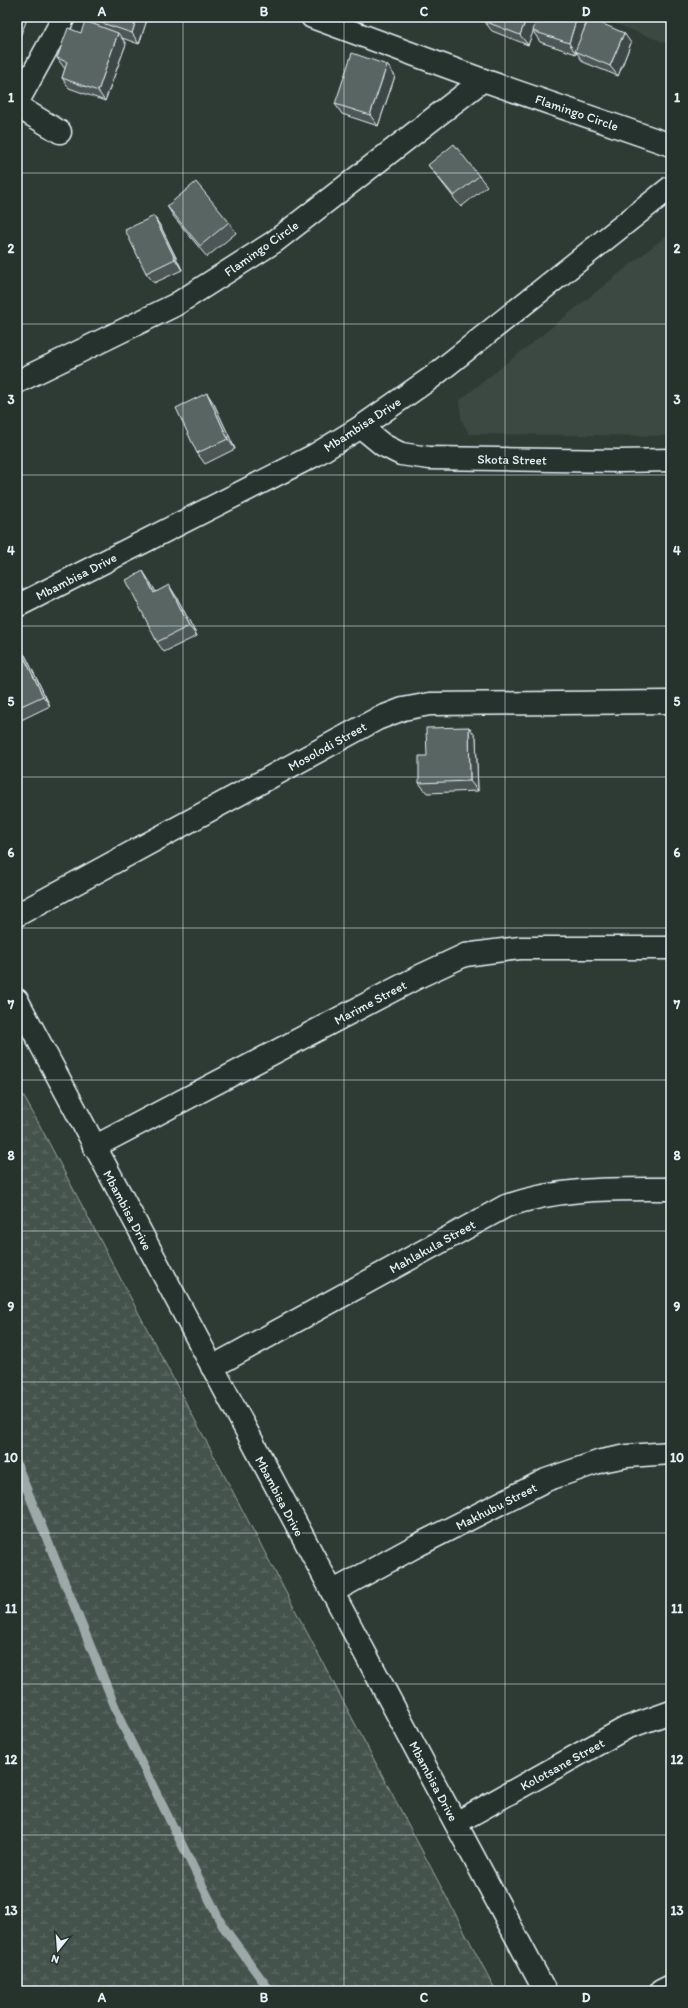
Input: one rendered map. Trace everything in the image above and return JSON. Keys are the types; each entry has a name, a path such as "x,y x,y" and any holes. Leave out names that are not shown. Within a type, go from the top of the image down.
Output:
{"street":[{"path":"60,132 17,104 64,17"},
{"name":"Flamingo Circle","path":"312,17 483,80 671,145"},
{"name":"Flamingo Circle","path":"17,382 175,305 274,242 483,80"},
{"name":"Mbambisa Drive","path":"17,606 308,458 361,427 430,378 671,187"},
{"name":"Skota Street","path":"361,427 383,445 401,454 429,458 671,460"},
{"name":"Mosolodi Street","path":"17,915 377,719 403,709 430,704 671,702"},
{"name":"Marime Street","path":"94,1147 420,976 465,955 520,948 671,948"},
{"name":"Mbambisa Drive","path":"17,1000 545,1991"},
{"name":"Mahlakula Street","path":"212,1367 506,1206 531,1197 553,1193 590,1190 671,1189"},
{"name":"Makhubu Street","path":"332,1592 418,1545 546,1480 600,1461 627,1456 671,1453"},
{"name":"Kolotsane Street","path":"456,1823 626,1728 671,1712"},
{"path":"661,1991 671,1986"}],"shaded area":[{"path":"597,17 671,17 671,45"},
{"path":"671,232 671,436 469,434 462,421 459,401"}],"green space":[{"path":"17,1084 39,1124 496,1991 17,1991"}],"building":[{"path":"87,17 137,17 132,33"},
{"path":"486,17 527,17 520,35 484,21"},
{"path":"537,17 577,17 569,43 533,31"},
{"path":"589,18 624,33 610,66 575,51"},
{"path":"85,21 118,33 98,91 62,78 67,62 57,58 68,28 81,33"},
{"path":"352,53 387,65 370,115 335,104"},
{"path":"454,144 479,176 454,196 428,165"},
{"path":"196,182 229,222 200,246 167,206"},
{"path":"154,216 175,259 146,273 125,230"},
{"path":"207,393 228,439 197,453 176,408"},
{"path":"143,571 154,593 169,585 189,626 157,642 126,580"},
{"path":"17,647 19,647 43,696 17,708"},
{"path":"469,727 470,781 419,783 419,756 427,756 426,728"}],"waterway":[{"path":"17,1465 122,1724 222,1925 270,1991"}]}
